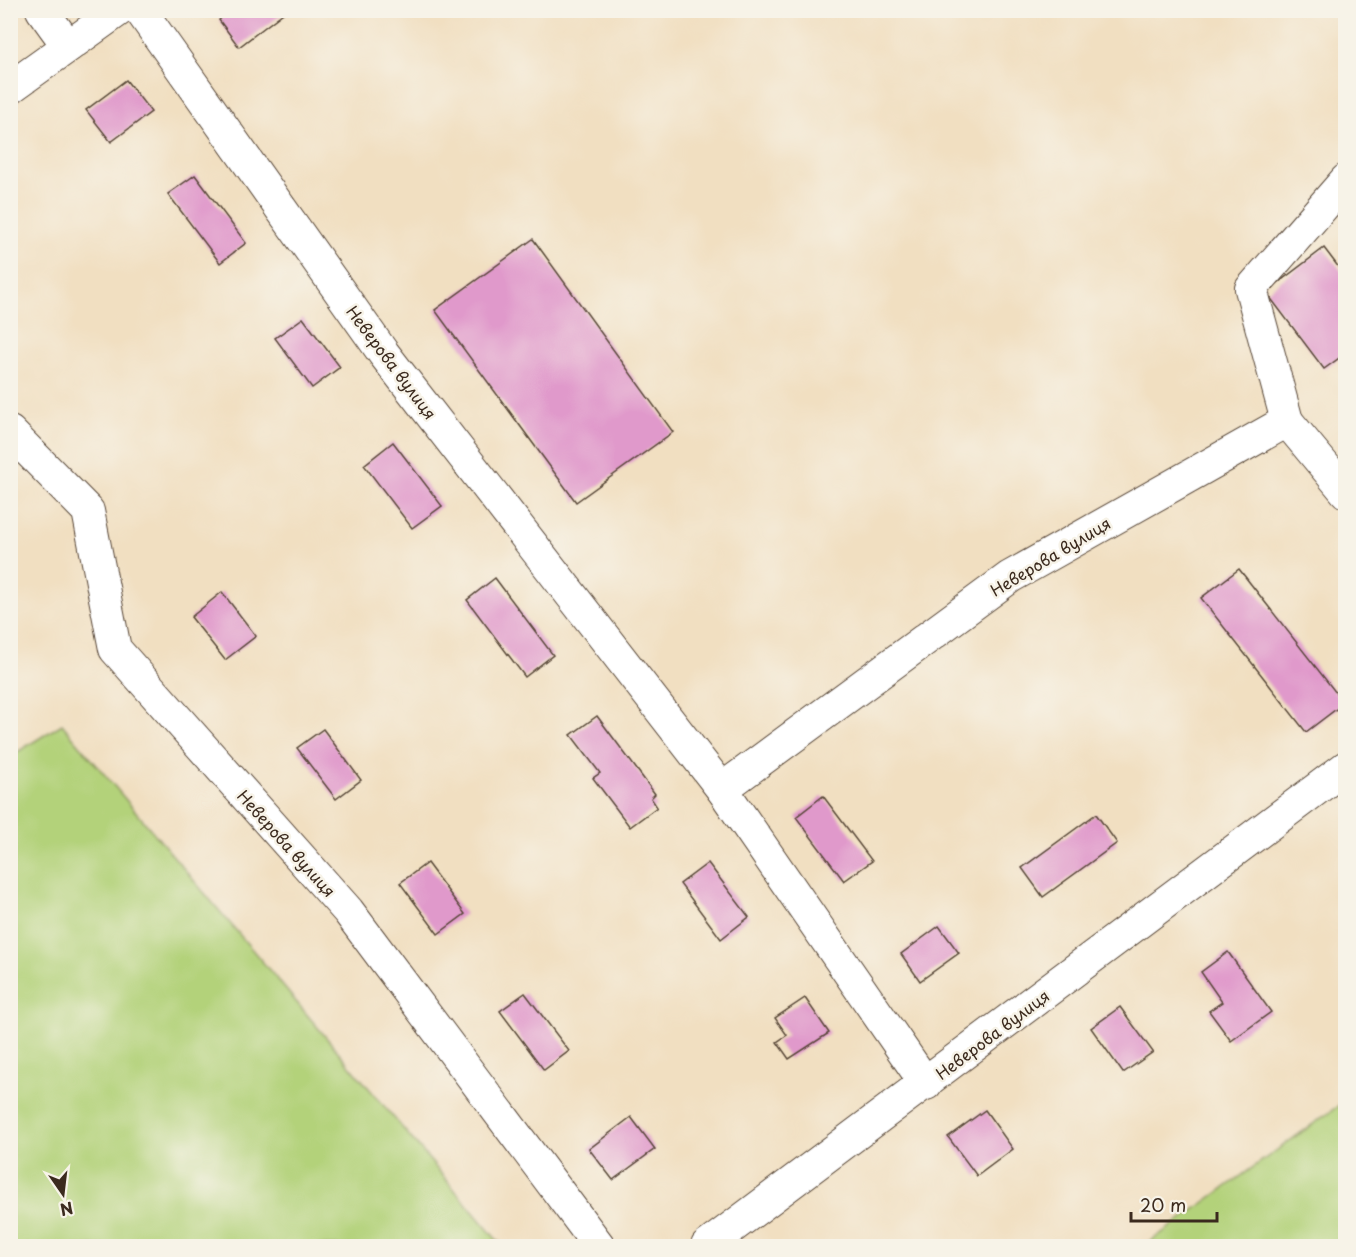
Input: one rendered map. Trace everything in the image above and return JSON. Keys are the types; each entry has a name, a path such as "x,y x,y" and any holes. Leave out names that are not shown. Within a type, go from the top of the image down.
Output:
{"street":[{"path":"42,10 68,46"},
{"path":"10,88 119,10"},
{"name":"Неверова вулиця","path":"140,10 384,354 722,789 926,1084"},
{"path":"1346,180 1251,289 1287,421 1346,492"},
{"name":"Неверова вулиця","path":"722,789 1010,577 1287,421"},
{"name":"Неверова вулиця","path":"10,432 88,511 115,650 348,911 599,1246"},
{"name":"Неверова вулиця","path":"707,1246 1346,767"}],"green space":[{"path":"62,724 502,1246 11,1246 11,756"},
{"path":"1345,1101 1345,1246 1144,1246"}],"building":[{"path":"231,10 287,10 239,47 219,20"},
{"path":"126,80 151,112 111,142 86,110"},
{"path":"195,175 246,243 220,263 168,194"},
{"path":"533,239 673,432 576,502 435,310"},
{"path":"1324,248 1346,277 1346,353 1324,369 1266,292"},
{"path":"303,318 340,367 312,388 275,338"},
{"path":"393,442 442,506 412,528 364,465"},
{"path":"1239,569 1344,703 1306,732 1201,598"},
{"path":"495,578 553,655 525,677 467,600"},
{"path":"222,592 256,636 225,660 191,617"},
{"path":"597,716 655,794 651,798 657,807 630,827 593,778 600,773 571,735"},
{"path":"323,729 361,780 336,799 297,748"},
{"path":"823,796 872,861 844,881 796,817"},
{"path":"1096,814 1117,843 1043,897 1022,868"},
{"path":"427,863 465,914 438,934 400,883"},
{"path":"708,863 749,917 721,939 680,884"},
{"path":"939,926 959,953 920,981 901,954"},
{"path":"1228,952 1271,1012 1231,1041 1209,1011 1222,1002 1201,972"},
{"path":"525,993 569,1051 544,1070 500,1011"},
{"path":"805,998 829,1033 789,1059 777,1042 787,1035 775,1018"},
{"path":"1120,1007 1153,1052 1123,1073 1091,1028"},
{"path":"985,1110 1013,1149 977,1176 948,1137"},
{"path":"631,1117 655,1149 613,1180 589,1149"}]}
